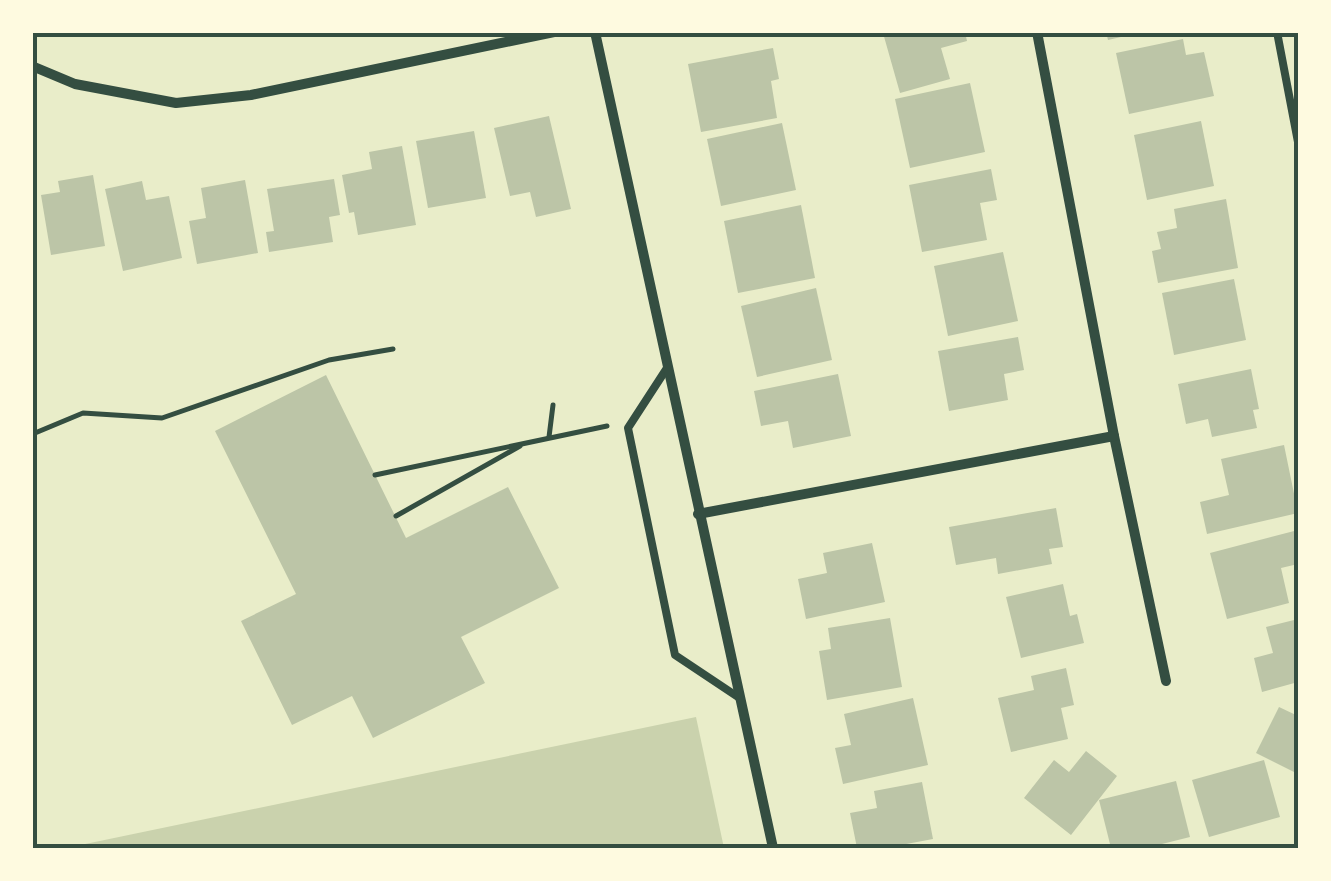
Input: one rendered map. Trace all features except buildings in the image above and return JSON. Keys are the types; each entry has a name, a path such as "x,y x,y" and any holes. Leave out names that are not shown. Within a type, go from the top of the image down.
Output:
{"street":[{"path":"32,66 76,84 176,103 251,95 554,32"},
{"path":"595,32 772,848"},
{"path":"1038,32 1114,436 1166,682"},
{"path":"698,514 1114,436"}],"lane":[{"path":"1277,32 1298,142"},
{"path":"667,368 628,428 675,655 738,697"}],"path":[{"path":"32,432 83,413 162,418 328,360 393,349"},
{"path":"549,438 553,405"},
{"path":"375,474 607,426"},
{"path":"396,516 527,442"}],"green space":[{"path":"696,717 724,848 66,848"}]}
